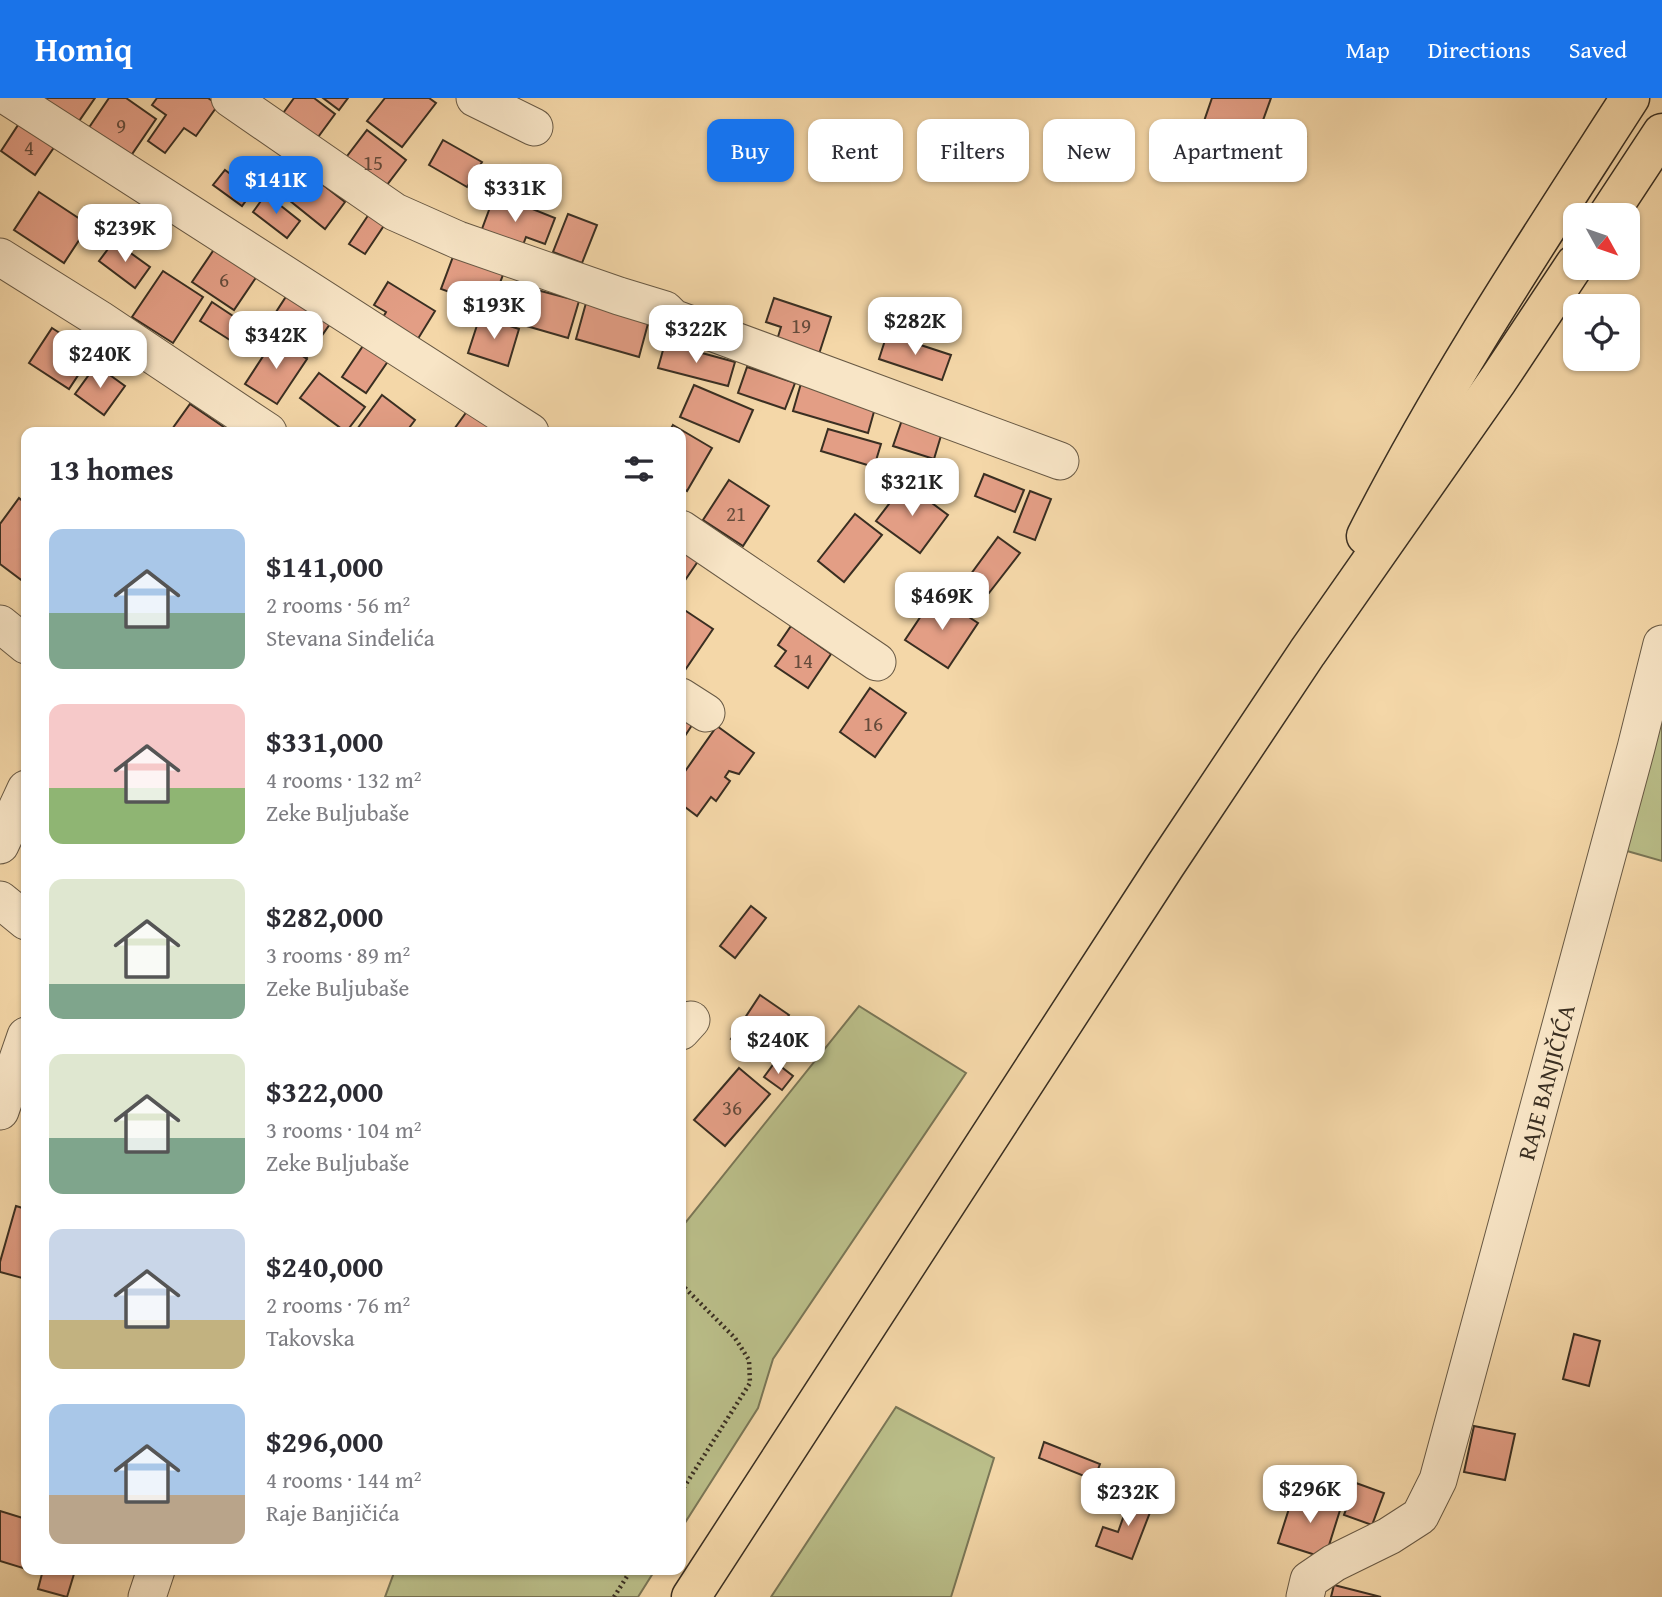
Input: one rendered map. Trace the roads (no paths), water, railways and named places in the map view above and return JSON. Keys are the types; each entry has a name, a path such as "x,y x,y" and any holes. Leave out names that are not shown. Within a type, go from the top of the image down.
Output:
{"main road":[{"path":"1307,653 1400,468 1522,264 1630,98"},
{"path":"1616,203 1662,133"},
{"path":"691,1597 1165,866 1307,653 1498,380 1564,280"}],"street":[{"path":"10,98 522,427"},
{"path":"230,98 395,212 458,240 665,310 673,318 685,323 1060,461"},
{"path":"475,98 534,127"},
{"path":"0,257 99,319 261,427"},
{"path":"686,532 877,662"},
{"path":"0,624 21,641"},
{"name":"RAJE BANJIČIĆA","path":"1305,1597 1309,1580 1334,1563 1389,1536 1420,1516 1438,1480 1633,761 1662,644"},
{"path":"0,845 21,800"},
{"path":"0,900 21,917"},
{"path":"0,1111 21,1050"},
{"path":"147,1597 154,1575"}]}
